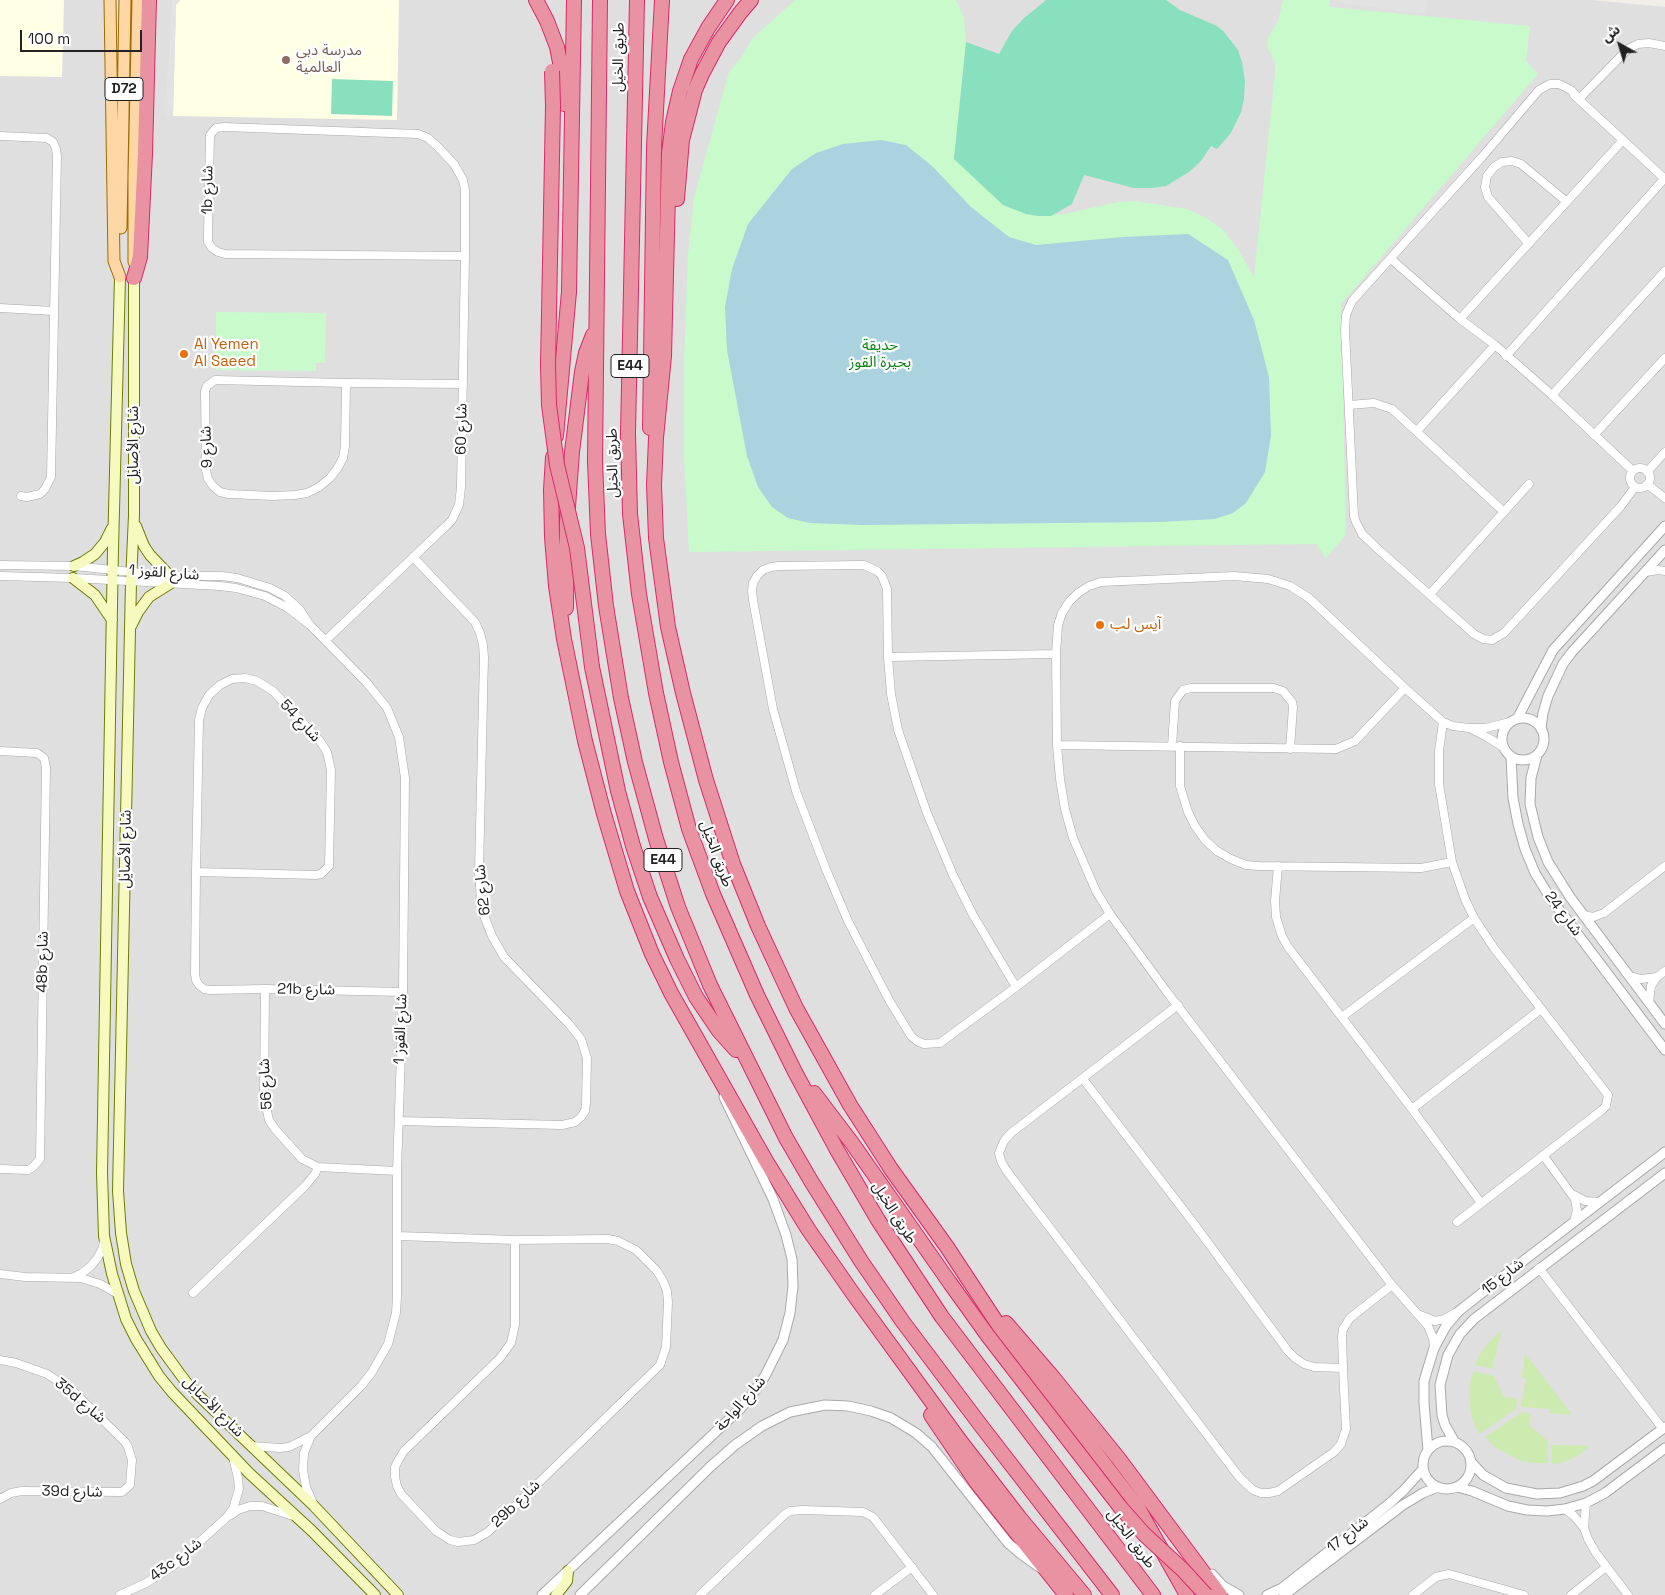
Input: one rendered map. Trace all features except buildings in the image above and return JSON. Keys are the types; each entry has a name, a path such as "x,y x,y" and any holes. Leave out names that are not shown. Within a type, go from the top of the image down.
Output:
{"highway":[{"path":"127,278 140,257 149,0"},
{"path":"528,0 543,31 552,72 549,405 556,464 577,548 592,667 611,761 625,818 658,918 677,959 707,1014 719,1031 747,1061"},
{"path":"536,0 552,34 563,78 562,231 566,344"},
{"path":"574,0 570,292 552,467 551,514 553,560 564,639 593,776 627,891 643,933 662,974 766,1161 804,1222 990,1480 1084,1595"},
{"name":"طريق الخيل","path":"600,0 595,462 598,534 609,628 627,730 648,813 678,907 710,985 747,1061 798,1160 841,1229 882,1292 982,1428 1112,1595"},
{"name":"طريق الخيل","path":"637,0 628,460 630,514 639,594 663,729 689,829 706,878 757,995 795,1072 857,1185 920,1285 1153,1595"},
{"path":"655,458 649,409 654,147 662,0"},
{"path":"727,0 712,20 699,43 680,91 670,137 664,356 655,458 656,538 663,593 673,652 706,780 742,887 784,983 829,1070 881,1153 1009,1340 1138,1508 1187,1595"},
{"path":"667,226 676,200 682,140 695,90 719,42 751,0"},
{"path":"564,639 567,521 572,452 584,363 589,344 597,327"},
{"path":"795,1072 839,1124 999,1350 1121,1508 1144,1534 1183,1570 1206,1595"},
{"path":"973,1288 1052,1375 1137,1482 1220,1595"},
{"path":"906,1366 924,1404 959,1458 1066,1595"}],"main road":[{"path":"110,0 114,261 127,278"},
{"name":"شارع الأصايل","path":"125,0 128,177 127,278 113,569 102,1173 104,1236 112,1274 126,1319 159,1376 233,1457 263,1487 299,1518 375,1595"},
{"name":"شارع الأصايل","path":"128,177 138,0"},
{"name":"شارع الأصايل","path":"127,278 134,515 131,571 127,830 118,1169 119,1213 126,1264 134,1291 151,1330 161,1348 186,1382 314,1506 398,1595"},
{"path":"130,629 138,612 150,597 170,579 144,546 137,531 134,515"},
{"path":"74,566 90,558 101,548 115,523"},
{"path":"73,578 95,595 112,621"},
{"path":"556,1595 567,1581 568,1570"}],"street":[{"path":"1578,98 1628,49 1638,44 1649,43 1665,46"},
{"path":"1506,356 1665,179 1578,98 1556,88 1547,90 1531,99 1391,259 1356,295 1348,308 1345,330 1356,522 1362,534 1478,637 1487,640 1497,639 1595,534 1635,487"},
{"name":"1b شارع","path":"454,164 428,138 418,134 220,127 212,131 209,140 208,242 212,248 225,254 465,256"},
{"path":"0,136 47,138 53,142 57,156 51,477 40,494 28,497 21,496"},
{"path":"1460,319 1623,140"},
{"path":"1482,157 1494,167"},
{"path":"1529,244 1488,197 1485,187 1487,176 1494,167 1502,162 1512,161 1521,164 1567,202"},
{"name":"شارع 60","path":"326,640 452,520 459,505 463,384 465,190 463,180 454,164"},
{"path":"1391,259 1460,319 1495,345 1552,395 1633,471"},
{"path":"1552,395 1665,270"},
{"path":"0,308 53,311"},
{"path":"1417,431 1495,345"},
{"path":"1594,435 1665,358"},
{"name":"شارع 9","path":"346,383 345,446 342,458 338,469 319,487 307,493 273,496 229,494 220,492 213,486 208,479 206,470 205,390 210,382 214,380 463,384"},
{"path":"1349,405 1374,403 1387,406 1417,431 1504,512"},
{"path":"1647,472 1665,452"},
{"path":"1640,469 1647,472 1649,477 1648,484 1643,488 1635,487 1630,481 1633,471 1640,469"},
{"path":"1430,594 1529,484"},
{"path":"1648,484 1663,497 1665,504"},
{"path":"1504,747 1503,734 1514,721 1553,650 1665,526"},
{"path":"1469,728 1504,747 1511,756 1521,760 1537,755 1544,743 1542,729 1543,713 1548,696 1563,664 1665,550"},
{"name":"شارع 62","path":"399,1121 569,1124 576,1122 585,1111 587,1058 581,1039 569,1024 504,957 487,925 481,901 480,871 483,645 475,622 414,557"},
{"name":"شارع القوز 1","path":"0,565 74,566 113,569 170,579"},
{"path":"1016,987 973,915 953,875 935,834 898,730 891,694 885,582 882,576 871,567 864,565 779,566 764,570 757,576 753,583 752,591 767,681 780,737 796,791 824,867 848,921 906,1030 917,1042 932,1045 940,1043 1016,987 1110,914"},
{"path":"1646,572 1658,570 1665,572"},
{"name":"شارع القوز 1","path":"0,576 131,582 222,576 255,582 285,596 300,610 310,626 326,640 378,695 400,737 405,778 403,992 397,1170 396,1313 388,1344 372,1372 362,1385 311,1436 289,1447 251,1446"},
{"path":"1434,1348 1431,1332 1392,1285 1178,1006 1110,914 1087,872 1073,838 1062,794 1057,745 1056,654 1058,625 1062,613 1078,593 1089,586 1101,582 1234,576 1257,577 1290,586 1309,598 1404,688 1443,722 1452,726 1486,728 1528,719 1534,721 1542,729"},
{"path":"888,657 1056,654"},
{"name":"شارع 54","path":"196,872 316,875 322,874 329,866 331,770 327,752 320,741 272,691 257,681 245,678 232,679 220,685 209,695 202,708 199,720 196,872 195,974 199,985 204,989 210,990"},
{"path":"1290,749 1293,707 1292,702 1283,691 1274,688 1191,688 1183,690 1175,701 1176,747 1182,797 1195,826 1205,840 1217,850 1231,859 1246,865 1422,868 1452,862"},
{"path":"1057,745 1326,750 1346,746 1362,734 1404,688"},
{"path":"1443,722 1439,751 1439,784 1452,862 1474,918 1494,948 1608,1095 1608,1101 1602,1110 1456,1222"},
{"name":"48b شارع","path":"0,751 33,752 44,758 46,767 40,1153 37,1164 34,1167 24,1170 0,1169"},
{"name":"شارع 24","path":"1537,755 1530,786 1530,804 1542,850 1551,868 1583,915 1665,1024"},
{"name":"شارع 24","path":"1511,756 1518,824 1525,850 1535,873 1549,896 1665,1050"},
{"path":"1278,866 1276,917 1288,947 1481,1203"},
{"path":"1583,915 1604,914 1665,866"},
{"path":"1342,1017 1474,918"},
{"path":"1649,1003 1651,986 1657,977 1665,971"},
{"path":"1630,976 1640,980 1657,977"},
{"name":"21b شارع","path":"210,990 266,989 403,992"},
{"name":"شارع 56","path":"266,989 264,1098 269,1120 282,1138 302,1159 318,1167 397,1170"},
{"path":"1178,1006 1007,1137 999,1152 1001,1161 1012,1178 1246,1485 1252,1490 1261,1493 1278,1492 1327,1457 1341,1444 1346,1429 1342,1336 1350,1318 1392,1285"},
{"path":"1412,1109 1541,1009"},
{"name":"شارع الواحة","path":"542,1595 716,1432 751,1396 772,1365 787,1326 792,1300 793,1272 786,1235 773,1199 730,1112 714,1069"},
{"path":"1082,1079 1192,1221 1288,1351 1304,1364 1314,1367 1343,1368"},
{"name":"شارع 15","path":"1428,1450 1424,1392 1426,1370 1434,1348 1446,1326 1459,1311 1665,1152"},
{"path":"1543,1155 1572,1194 1577,1204 1574,1222"},
{"path":"194,1294 305,1186 318,1167"},
{"name":"شارع 15","path":"1454,1441 1445,1425 1440,1395 1442,1375 1451,1350 1460,1334 1474,1319 1665,1173"},
{"path":"1572,1194 1585,1201 1600,1202"},
{"path":"72,1278 82,1273 95,1262 103,1247 104,1236"},
{"name":"29b شارع","path":"398,1236 515,1240 608,1239 628,1244 636,1250 657,1271 667,1292 666,1347 660,1365 488,1532 474,1540 458,1542 450,1540 436,1531 401,1494 397,1486 395,1467 404,1451 500,1358 511,1343 515,1324 515,1240"},
{"path":"1472,1463 1483,1476 1506,1488 1537,1494 1560,1493 1593,1481 1664,1428 1539,1268"},
{"path":"0,1274 25,1277 72,1278 95,1282 118,1294"},
{"path":"1416,1313 1435,1321 1444,1319 1459,1311"},
{"name":"35d شارع","path":"0,1360 16,1363 47,1374 74,1392 125,1442 131,1454 132,1473"},
{"name":"شارع الواحة","path":"580,1595 710,1466 735,1445 762,1426 790,1412 826,1406 848,1406 871,1410 916,1432 932,1447 1008,1543 1048,1573"},
{"name":"شارع القوز 1","path":"311,1436 304,1454 303,1470 306,1487 314,1506"},
{"path":"1457,1487 1470,1475 1471,1458 1466,1449 1459,1443 1442,1441 1432,1446 1424,1456 1423,1469 1428,1480 1438,1487 1444,1489 1457,1487 1472,1491 1499,1503 1522,1509 1547,1512 1565,1510 1586,1503 1614,1487 1665,1448"},
{"name":"43c شارع","path":"227,1517 233,1509 239,1488 233,1457"},
{"name":"17 شارع","path":"1267,1595 1282,1588 1390,1503 1411,1484 1423,1469"},
{"name":"39d شارع","path":"0,1499 11,1493 22,1491 122,1492 130,1485 132,1473"},
{"name":"17 شارع","path":"1284,1595 1403,1505 1423,1493 1438,1487"},
{"path":"1584,1528 1586,1503"},
{"name":"43c شارع","path":"120,1595 146,1583 173,1566 227,1517 238,1510 250,1506 262,1506 299,1518"},
{"path":"700,1595 784,1514 796,1510 868,1514 877,1520 933,1595"},
{"path":"1565,1510 1574,1516 1584,1528 1591,1546 1628,1595"},
{"path":"1165,1520 1219,1582 1228,1590 1239,1595"},
{"path":"875,1595 912,1567"},
{"path":"1571,1595 1606,1567"},
{"path":"1413,1595 1436,1577 1449,1574 1511,1593 1524,1595"}],"shaded area":[{"path":"0,0 1592,0 1665,7 1665,1595 0,1595"},
{"path":"0,0 64,0 62,77 0,76"},
{"path":"172,0 180,0 176,5 173,116 165,116"},
{"name":"مدرسة دبي العالمية","path":"180,0 399,0 397,120 173,116 176,4"},
{"path":"1337,0 1428,0 1426,12 1421,14 1336,2"}],"green space":[{"name":"حديقة بحيرة القوز","path":"795,0 956,0 964,17 966,42 954,159 1038,216 1064,214 1118,202 1135,201 1187,209 1221,228 1238,249 1254,277 1275,73 1275,62 1268,49 1267,39 1278,21 1283,0 1330,0 1330,7 1530,26 1526,61 1538,74 1341,304 1346,535 1326,558 1316,544 689,552 684,457 684,360 688,254 694,197 729,72 753,38"},
{"path":"1046,0 1166,0 1180,10 1217,26 1238,50 1245,81 1241,112 1231,133 1217,149 1211,146 1201,161 1189,172 1166,186 1134,188 1084,175 1072,204 1051,216 1026,214 1003,205 954,159 966,42 999,54 1012,31"},
{"path":"332,79 393,81 392,116 331,114"},
{"path":"216,312 326,313 325,363 316,363 316,371 216,370"},
{"path":"1502,1330 1493,1365 1494,1369 1475,1365 1489,1342"},
{"path":"1525,1353 1572,1415 1549,1413 1549,1409 1521,1407 1526,1378 1522,1377"},
{"path":"1474,1371 1494,1376 1504,1397 1517,1398 1516,1409 1479,1434 1470,1408 1469,1392"},
{"path":"1522,1412 1531,1414 1529,1425 1548,1441 1548,1463 1521,1461 1494,1447 1485,1437"},
{"path":"1551,1445 1591,1446 1572,1459 1552,1464"}],"water":[{"path":"881,140 906,145 932,166 971,207 1009,237 1036,245 1123,237 1188,234 1228,260 1254,320 1269,377 1271,436 1265,472 1246,503 1233,513 1215,519 1159,522 862,525 810,523 788,518 772,507 758,487 747,456 727,350 725,307 732,269 748,224 792,169 816,153 843,144"}],"place":[{"name":"مدرسة دبي العالمية","path":"286,60"},
{"name":"Al Yemen Al Saeed","path":"184,354"},
{"name":"آيس لب","path":"1100,625"}]}
